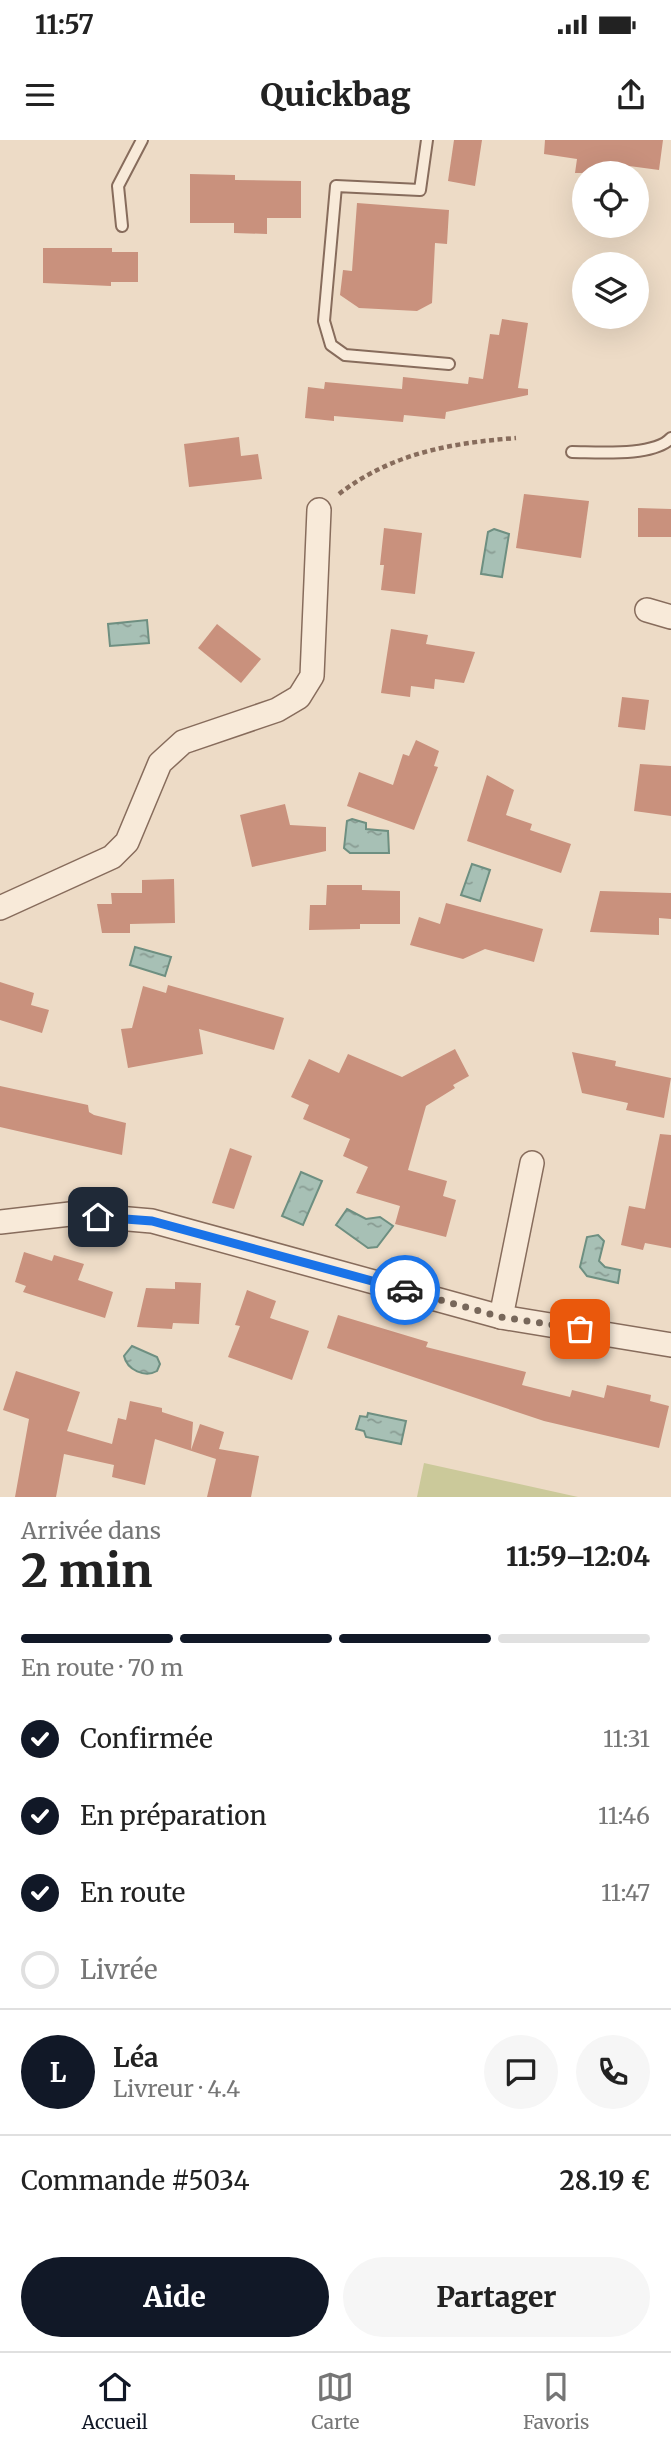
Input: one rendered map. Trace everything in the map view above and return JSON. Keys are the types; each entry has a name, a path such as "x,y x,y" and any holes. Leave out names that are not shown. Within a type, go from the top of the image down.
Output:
{"street":[{"path":"0,908 111,857 127,842 160,763 183,742 277,710 299,697 312,676 319,510"},
{"path":"647,610 671,617"},
{"path":"501,1317 532,1163"},
{"path":"0,1222 71,1214 152,1221 501,1317 671,1345"}],"lane":[{"path":"122,226 118,186 142,140"},
{"path":"427,140 420,190 336,186 324,321 331,345 345,355 449,364"},
{"path":"572,452 647,449 671,438"}],"path":[{"path":"319,510 350,486 405,456 459,442 516,438"}],"shaded area":[{"path":"424,1463 578,1497 417,1497"}],"water":[{"path":"494,529 509,534 502,577 481,574 488,532"},
{"path":"147,620 149,643 110,646 108,624"},
{"path":"352,819 366,823 366,829 388,831 389,853 350,853 344,848 347,821"},
{"path":"472,864 490,870 480,901 461,895"},
{"path":"135,947 171,957 165,976 130,965"},
{"path":"301,1172 322,1181 303,1225 282,1216"},
{"path":"347,1209 366,1219 380,1217 393,1226 377,1247 368,1248 336,1225"},
{"path":"598,1235 604,1241 599,1261 605,1267 620,1270 618,1283 587,1276 580,1267 587,1237"},
{"path":"132,1346 157,1357 160,1364 157,1371 142,1373 129,1365 124,1356"},
{"path":"368,1413 406,1421 401,1444 366,1437 364,1431 356,1429 360,1416 367,1417"}],"building":[{"path":"454,140 482,140 475,186 448,181"},
{"path":"545,140 663,140 659,170 649,169 649,161 577,161 544,154"},
{"path":"190,174 235,175 235,180 301,181 301,218 267,218 267,234 234,233 234,223 190,223"},
{"path":"357,203 449,210 447,244 435,243 432,303 417,311 359,308 340,295 343,270 352,271"},
{"path":"43,248 112,248 112,252 138,252 138,282 111,282 111,286 43,283"},
{"path":"502,319 528,323 518,388 528,389 528,395 446,412 445,419 404,415 403,422 334,416 334,421 305,418 308,387 324,389 325,382 402,389 403,377 468,384 469,377 483,379 490,334 499,335"},
{"path":"239,437 241,456 258,454 262,479 189,487 184,444"},
{"path":"524,494 589,501 581,558 516,548"},
{"path":"638,508 671,509 671,537 638,537"},
{"path":"384,528 422,533 415,594 381,590 384,565 380,565"},
{"path":"217,624 261,659 241,683 198,648"},
{"path":"391,629 428,635 426,644 475,652 464,683 435,679 434,689 411,686 410,697 381,693"},
{"path":"622,697 649,700 645,730 618,727"},
{"path":"416,740 439,751 434,766 438,767 414,830 347,806 359,772 393,785 403,754 409,756"},
{"path":"640,764 671,766 671,816 634,811"},
{"path":"487,775 514,790 506,815 532,824 530,830 571,844 561,873 467,841"},
{"path":"285,804 290,825 326,827 326,851 252,867 240,815"},
{"path":"174,879 175,923 130,924 130,933 102,933 97,904 112,904 111,893 142,893 142,880"},
{"path":"327,885 362,885 362,890 400,891 400,924 360,924 360,929 309,930 310,905 326,905"},
{"path":"600,891 671,893 671,919 659,918 659,935 590,932"},
{"path":"446,903 543,929 534,962 485,949 463,959 410,945 419,917 440,924"},
{"path":"0,982 34,993 31,1005 49,1010 42,1033 0,1020"},
{"path":"168,985 284,1018 274,1050 199,1029 203,1054 128,1068 121,1029 132,1028 143,986 166,993"},
{"path":"455,1049 469,1076 426,1106 408,1170 447,1181 443,1196 456,1200 446,1237 395,1224 400,1206 356,1193 368,1167 343,1156 350,1139 303,1119 309,1105 291,1097 309,1059 339,1073 348,1054 402,1077"},
{"path":"572,1052 616,1061 615,1066 671,1078 664,1118 626,1110 628,1103 582,1093"},
{"path":"0,1086 88,1105 89,1112 94,1115 126,1123 122,1155 0,1127"},
{"path":"660,1134 671,1135 671,1248 645,1243 643,1250 621,1245 629,1206 645,1209"},
{"path":"230,1148 252,1156 234,1209 212,1203"},
{"path":"24,1252 52,1261 54,1255 84,1264 78,1280 113,1292 105,1318 23,1292 26,1286 15,1282"},
{"path":"175,1282 201,1283 199,1324 173,1323 172,1329 137,1327 146,1288 175,1289"},
{"path":"247,1290 276,1301 270,1318 309,1331 292,1380 228,1357 240,1326 235,1325"},
{"path":"338,1315 428,1342 426,1347 526,1372 522,1385 570,1397 572,1390 604,1398 607,1385 651,1395 650,1401 669,1406 659,1448 544,1421 327,1348"},
{"path":"16,1371 80,1392 67,1431 112,1444 118,1418 126,1420 130,1401 162,1408 162,1412 193,1422 191,1450 200,1424 224,1432 219,1449 259,1456 251,1497 207,1497 216,1459 155,1439 145,1485 112,1477 114,1465 64,1454 56,1497 15,1497 29,1419 3,1410"}],"way so far":[{"path":"405,1290 501,1317 580,1329"}],"route":[{"path":"98,1217 152,1221 405,1290"}]}
